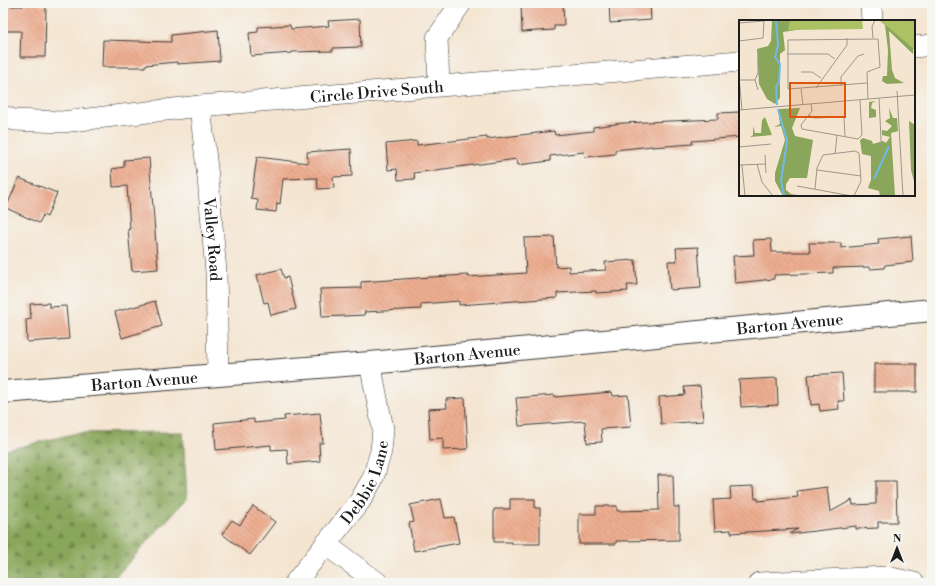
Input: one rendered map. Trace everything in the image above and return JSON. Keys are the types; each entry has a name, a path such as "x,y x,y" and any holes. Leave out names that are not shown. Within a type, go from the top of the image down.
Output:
{"street":[{"path":"439,85 437,38 462,3"},
{"path":"870,3 872,20"},
{"path":"915,47 932,45"},
{"name":"Circle Drive South","path":"8,118 62,122 200,106 739,61"},
{"name":"Valley Road","path":"200,106 216,272 218,374"},
{"name":"Barton Avenue","path":"3,392 370,363 932,310"},
{"name":"Debbie Lane","path":"295,583 360,501 373,478 381,452 383,429 370,363"},
{"path":"325,544 378,583"},
{"path":"759,583 887,577 914,583"}],"green space":[{"path":"183,432 187,498 110,583 3,583 3,451 77,433"}],"building":[{"path":"23,3 40,3 40,5 46,5 45,57 20,57 21,31 3,31 3,6 23,6"},
{"path":"521,3 563,3 564,26 554,26 554,30 522,32"},
{"path":"609,3 650,3 651,20 610,23"},
{"path":"360,19 361,47 333,48 333,51 292,52 251,56 249,33 258,32 258,27 290,25 291,29 329,26 328,21"},
{"path":"218,30 220,61 177,64 177,62 145,65 145,67 102,67 103,40 171,42 171,35"},
{"path":"739,112 739,137 692,141 693,144 615,150 615,154 585,157 584,152 550,156 550,161 518,165 517,159 414,173 415,179 398,180 397,169 388,170 386,144 417,141 417,145 554,131 555,135 593,131 593,127 623,123 718,119 718,113"},
{"path":"351,149 352,176 333,177 334,188 318,189 317,178 283,179 280,204 277,203 276,212 257,210 258,200 251,199 257,157 308,163 307,152"},
{"path":"149,158 158,269 132,271 128,229 130,229 127,186 113,187 112,169 124,167 124,160"},
{"path":"19,178 57,193 47,217 43,215 39,223 6,208"},
{"path":"911,236 913,262 885,265 884,268 833,268 833,273 774,275 774,279 735,283 733,256 754,255 753,240 771,239 772,252 810,252 809,243 841,243 841,248 879,244 878,239"},
{"path":"554,237 556,267 569,266 569,272 606,270 605,262 635,260 637,285 627,285 628,291 557,293 557,298 459,305 459,301 421,304 421,309 364,312 365,315 322,317 320,289 361,288 361,282 526,273 524,238"},
{"path":"698,247 701,288 670,290 668,261 677,261 676,248"},
{"path":"281,269 284,278 288,277 296,309 271,315 268,302 264,303 257,275"},
{"path":"155,301 162,326 122,338 115,312"},
{"path":"49,303 49,307 66,306 69,339 27,342 26,320 31,319 30,304"},
{"path":"874,364 917,364 917,392 874,392"},
{"path":"842,373 844,401 838,401 839,409 820,411 819,404 811,405 808,375"},
{"path":"777,378 778,405 741,407 739,380"},
{"path":"700,386 703,421 661,424 659,397 685,395 684,387"},
{"path":"612,392 613,396 628,395 631,427 601,429 602,442 587,443 585,421 519,426 516,398 555,395 555,397"},
{"path":"465,398 468,449 443,450 443,438 430,439 428,409 447,408 446,399"},
{"path":"320,413 323,443 319,443 320,461 288,464 287,449 271,450 271,445 216,450 214,423 254,419 254,423 285,420 284,416"},
{"path":"658,475 673,475 674,507 679,507 679,540 616,541 616,544 579,544 579,514 596,514 596,506 617,506 617,511 659,510"},
{"path":"876,481 896,481 897,522 878,522 878,528 856,529 856,526 790,534 798,529 731,533 731,530 715,531 713,500 731,499 730,487 754,486 755,499 758,498 758,501 798,497 797,491 827,487 830,512 852,500 853,505 876,504"},
{"path":"441,499 445,518 454,517 459,543 414,551 409,523 414,522 410,505"},
{"path":"510,499 535,499 535,508 540,508 540,544 512,544 512,542 494,542 494,509 510,509"},
{"path":"253,506 275,522 250,555 222,534 232,520 240,525"}]}
